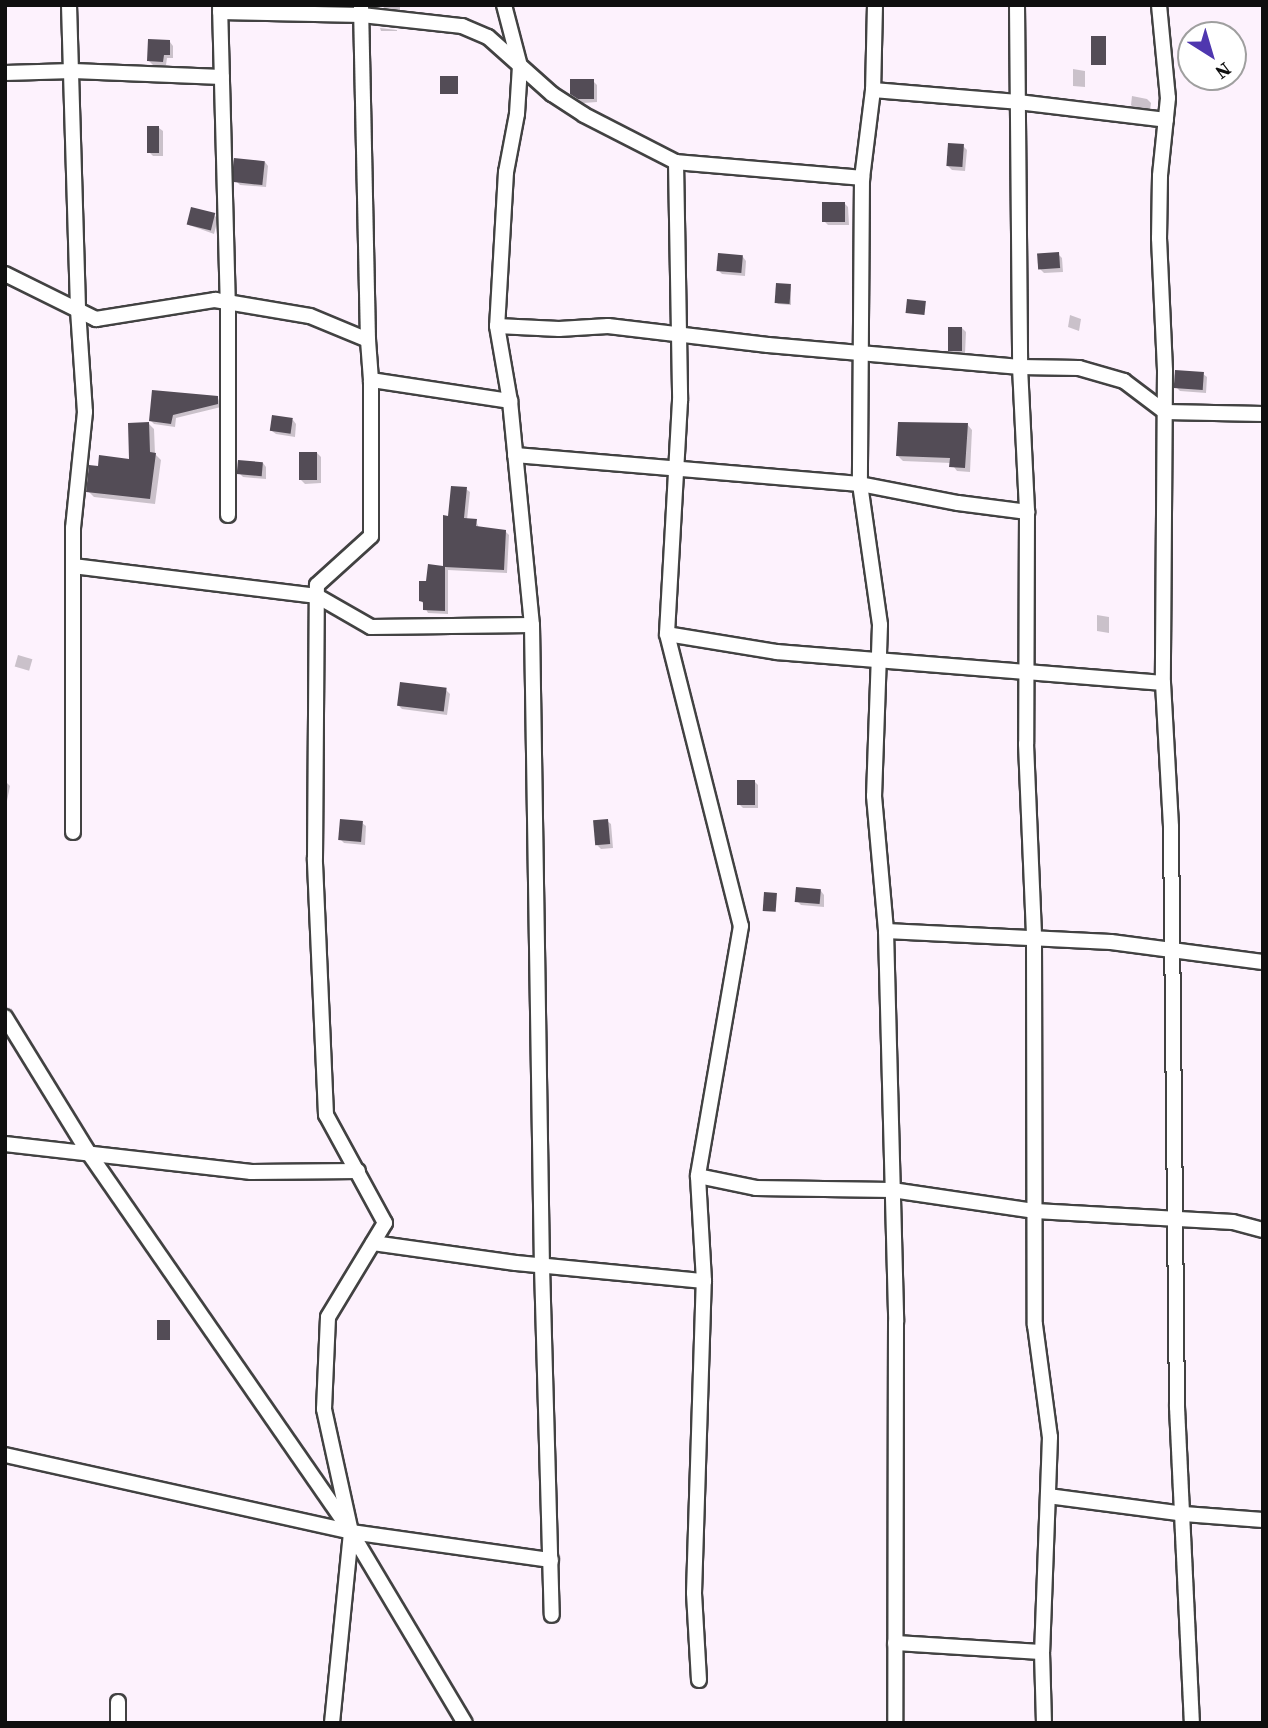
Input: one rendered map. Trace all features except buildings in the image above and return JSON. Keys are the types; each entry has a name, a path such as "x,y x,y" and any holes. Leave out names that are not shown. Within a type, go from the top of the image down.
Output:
{"street":[{"path":"69,5 78,310 85,412 73,528 74,832"},
{"path":"503,5 520,66 516,114 506,172 497,326 510,401 532,625 542,1266 552,1615"},
{"path":"875,5 873,90 862,178 863,351 860,484 880,625 874,796 886,931 896,1322 895,1723"},
{"path":"1017,5 1020,367 1027,512 1026,757 1034,938 1036,1336 1050,1437 1042,1652 1044,1723"},
{"path":"1159,5 1168,76 1159,238 1165,412 1163,683 1171,827 1177,1408 1192,1723"},
{"path":"228,515 228,302 220,9 362,10 462,26 488,37 520,66 584,115 676,162 862,178"},
{"path":"332,1723 351,1532 324,1409 328,1317 386,1223 326,1115 315,858 317,585 372,536 362,10"},
{"path":"5,73 73,71 222,77"},
{"path":"873,90 1018,102 1166,120"},
{"path":"676,162 675,229 680,335 677,469 667,634 741,926 698,1176 704,1282 694,1593 699,1680"},
{"path":"5,274 96,319 215,300 310,316 368,340"},
{"path":"497,326 559,329 608,326 1020,367 1100,372 1124,381 1165,412 1263,414"},
{"path":"371,380 510,401"},
{"path":"516,455 860,484 958,503 1027,512"},
{"path":"73,566 317,596 370,627 532,625"},
{"path":"667,634 777,652 1163,683"},
{"path":"886,931 1172,948 1263,962"},
{"path":"5,1017 88,1152 351,1532 465,1723"},
{"path":"5,1144 251,1172 358,1171"},
{"path":"698,1176 756,1188 892,1190 1035,1211 1233,1222 1263,1230"},
{"path":"373,1243 542,1266 704,1282"},
{"path":"5,1455 351,1532 551,1560"},
{"path":"1048,1496 1184,1514 1263,1520"},
{"path":"895,1643 1042,1652"},
{"path":"118,1702 118,1723"}]}
